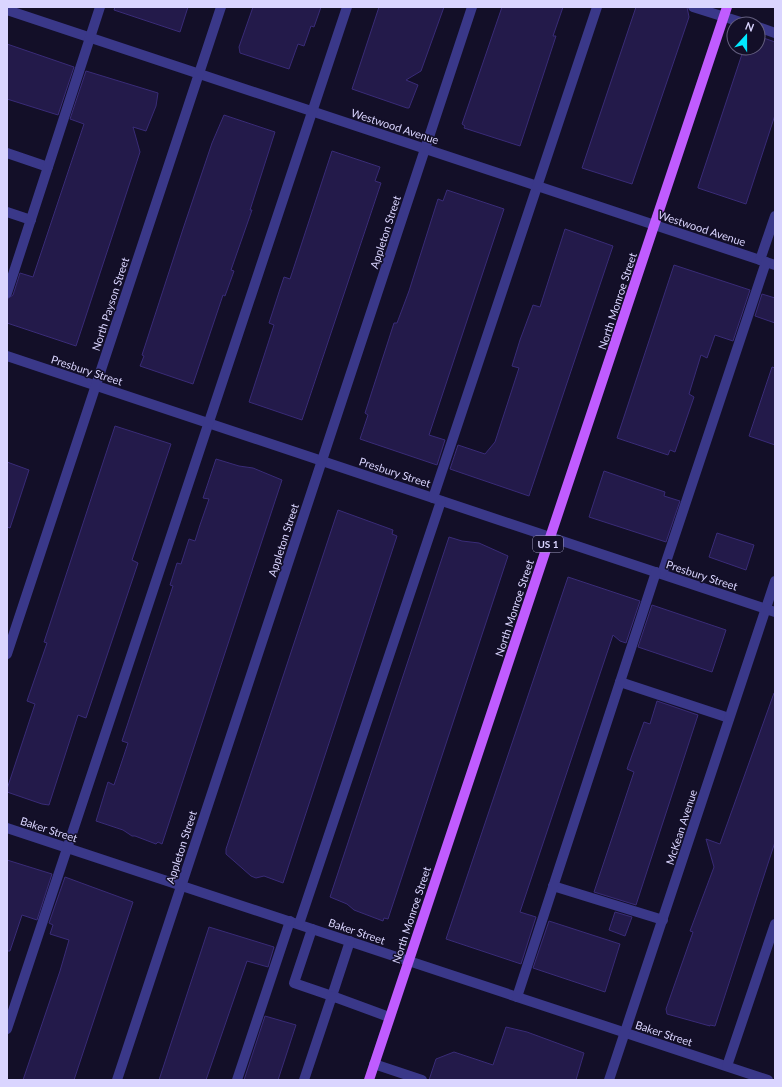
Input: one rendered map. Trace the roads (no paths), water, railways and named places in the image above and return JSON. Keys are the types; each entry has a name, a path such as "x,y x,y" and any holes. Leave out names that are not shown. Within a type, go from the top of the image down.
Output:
{"main road":[{"name":"North Monroe Street","path":"369,1080 726,12"}],"street":[{"path":"7,293 100,7"},
{"name":"North Payson Street","path":"7,654 221,7"},
{"path":"7,1029 347,7"},
{"name":"Appleton Street","path":"117,1080 472,7"},
{"path":"237,1080 295,923 437,499 537,186 597,7"},
{"path":"693,7 726,12"},
{"name":"Westwood Avenue","path":"7,10 767,262"},
{"path":"7,154 48,167"},
{"path":"7,212 31,220"},
{"path":"517,997 620,682 767,262 775,216"},
{"name":"Presbury Street","path":"7,356 770,610"},
{"name":"McKean Avenue","path":"609,1080 730,718 770,610 775,581"},
{"path":"620,682 730,718"},
{"name":"Baker Street","path":"7,828 768,1080"},
{"path":"553,886 663,920"},
{"path":"727,1066 775,924"},
{"path":"312,929 294,983 389,1017"},
{"path":"304,1080 350,941"},
{"path":"374,1064 422,1080"},
{"path":"734,1080 737,1070"}]}
